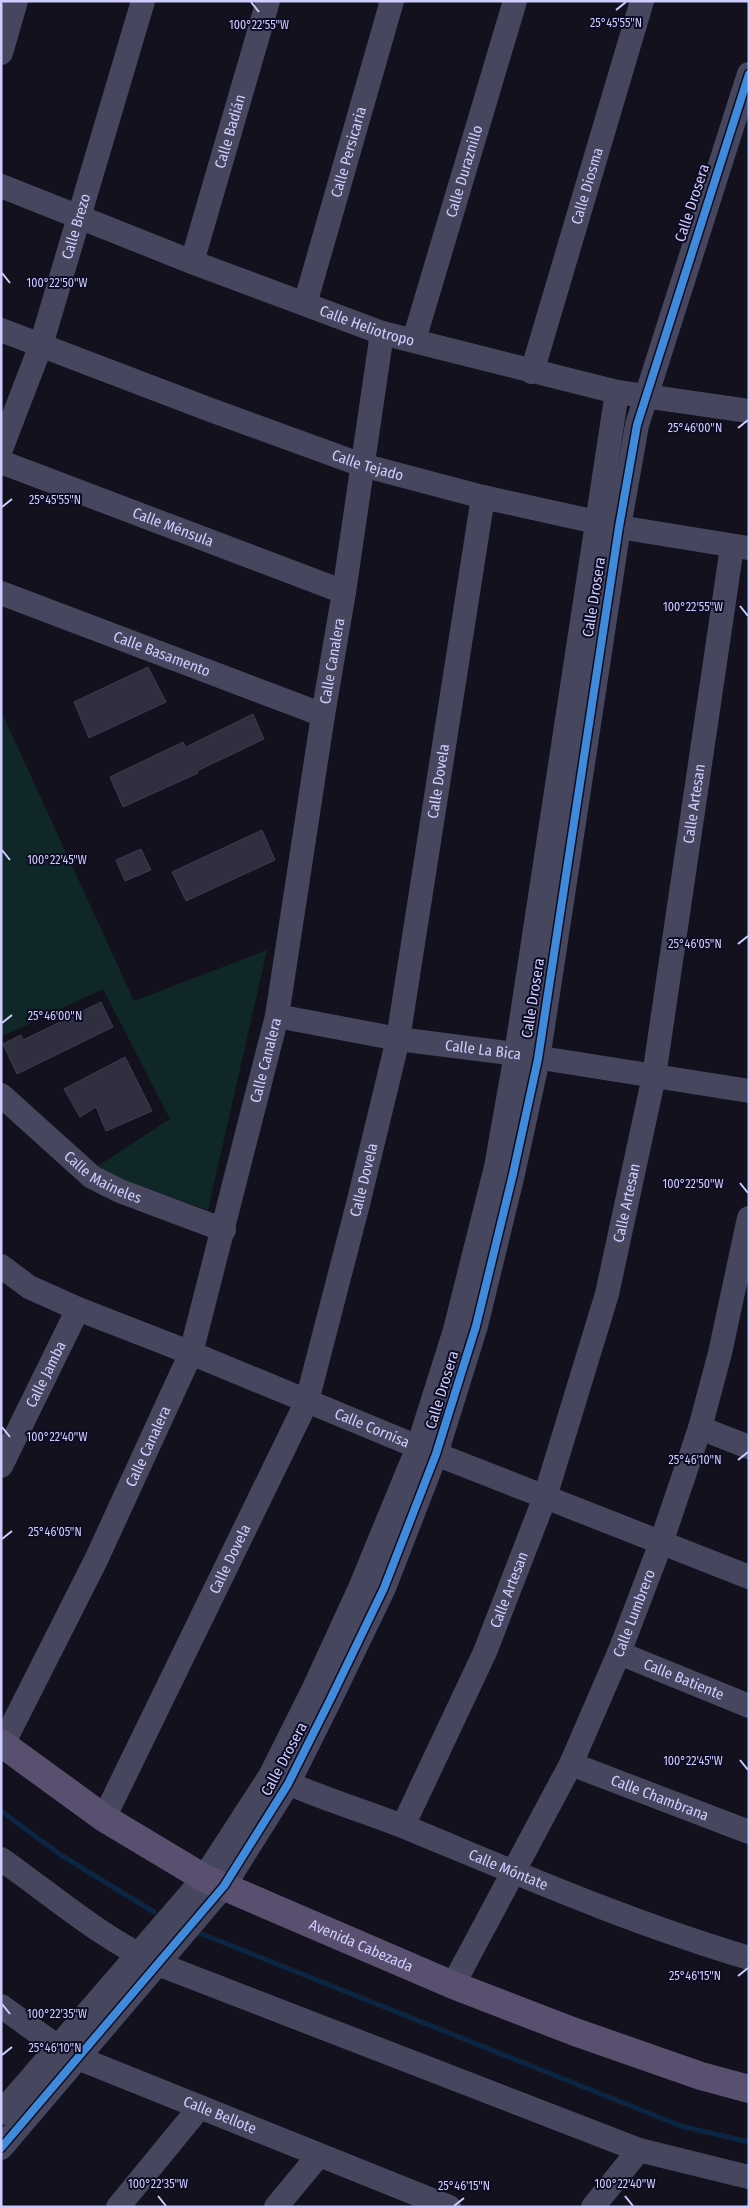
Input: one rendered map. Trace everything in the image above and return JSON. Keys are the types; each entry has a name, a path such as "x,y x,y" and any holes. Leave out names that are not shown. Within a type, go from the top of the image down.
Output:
{"main road":[{"name":"Avenida Cabezada","path":"2,1743 104,1818 214,1882 453,1985 575,2032 701,2076 749,2090"}],"street":[{"path":"1,53 16,1"},
{"name":"Calle Brezo","path":"1,449 40,345 143,1"},
{"name":"Calle Badián","path":"192,262 268,1"},
{"name":"Calle Persicaria","path":"305,304 392,1"},
{"name":"Calle Duraznillo","path":"414,340 515,1"},
{"name":"Calle Diosma","path":"532,372 642,1"},
{"name":"Calle Drosera","path":"608,524 646,395 749,74"},
{"name":"Calle Heliotropo","path":"1,186 192,262 382,333 617,392 749,411"},
{"name":"Calle Tejado","path":"1,330 362,465 483,497 608,524 741,548"},
{"name":"Calle Canalera","path":"2,1743 96,1560 191,1353 224,1230 277,1016 323,715 344,592 382,333"},
{"name":"Calle Drosera","path":"68,2053 214,1882 279,1780 384,1588 427,1451 476,1326 513,1174 527,1056 608,524 617,392"},
{"name":"Calle Ménsula","path":"1,462 344,592"},
{"name":"Calle Dovela","path":"104,1818 307,1401 398,1039 483,497"},
{"name":"Calle Artesan","path":"403,1826 485,1652 545,1497 607,1294 654,1076 741,548"},
{"name":"Calle Basamento","path":"1,593 323,715"},
{"name":"Calle La Bica","path":"277,1016 398,1039 527,1056 749,1091"},
{"name":"Calle Maineles","path":"1,1095 66,1156 92,1177 120,1190 224,1230"},
{"name":"Calle Lumbrero","path":"453,1985 571,1764 619,1653 661,1542 700,1428 722,1344 749,1218"},
{"name":"Calle Cornisa","path":"1,1266 29,1287 78,1309 191,1353 427,1451 749,1577"},
{"name":"Calle Jamba","path":"1,1466 78,1309"},
{"path":"700,1428 749,1446"},
{"name":"Calle Batiente","path":"619,1653 749,1706"},
{"name":"Calle Chambrana","path":"571,1764 749,1832"},
{"name":"Calle Móntate","path":"279,1780 403,1826 514,1873 683,1938 749,1958"},
{"path":"1,1859 105,1934 147,1960 639,2150 749,2177"},
{"name":"Calle Bellote","path":"1,2006 68,2053 442,2205"},
{"path":"1,2113 68,2053"},
{"path":"1,2148 68,2053"},
{"path":"118,2207 200,2107"},
{"path":"593,2207 639,2150"},
{"path":"276,2207 319,2155"}],"green space":[{"path":"1,711 134,1001 267,950 208,1210 93,1169 170,1119 103,989 1,1037"}],"building":[{"path":"148,667 166,702 89,738 74,702"},
{"path":"253,714 264,739 197,771 198,773 123,807 110,777 183,742 186,747"},
{"path":"262,830 275,860 186,901 172,872"},
{"path":"141,849 151,870 125,881 116,860"},
{"path":"101,1002 113,1027 17,1074 3,1044 21,1035 23,1040"},
{"path":"125,1057 152,1111 106,1131 96,1107 80,1117 64,1089"}],"waterway":[{"path":"1,1811 61,1855 154,1912"},
{"path":"197,1932 681,2126 749,2142"}],"cycle path":[{"path":"1,2148 224,1886 288,1784 384,1588 436,1454 476,1326 513,1174 538,1059 619,527 637,425 749,74"}]}
